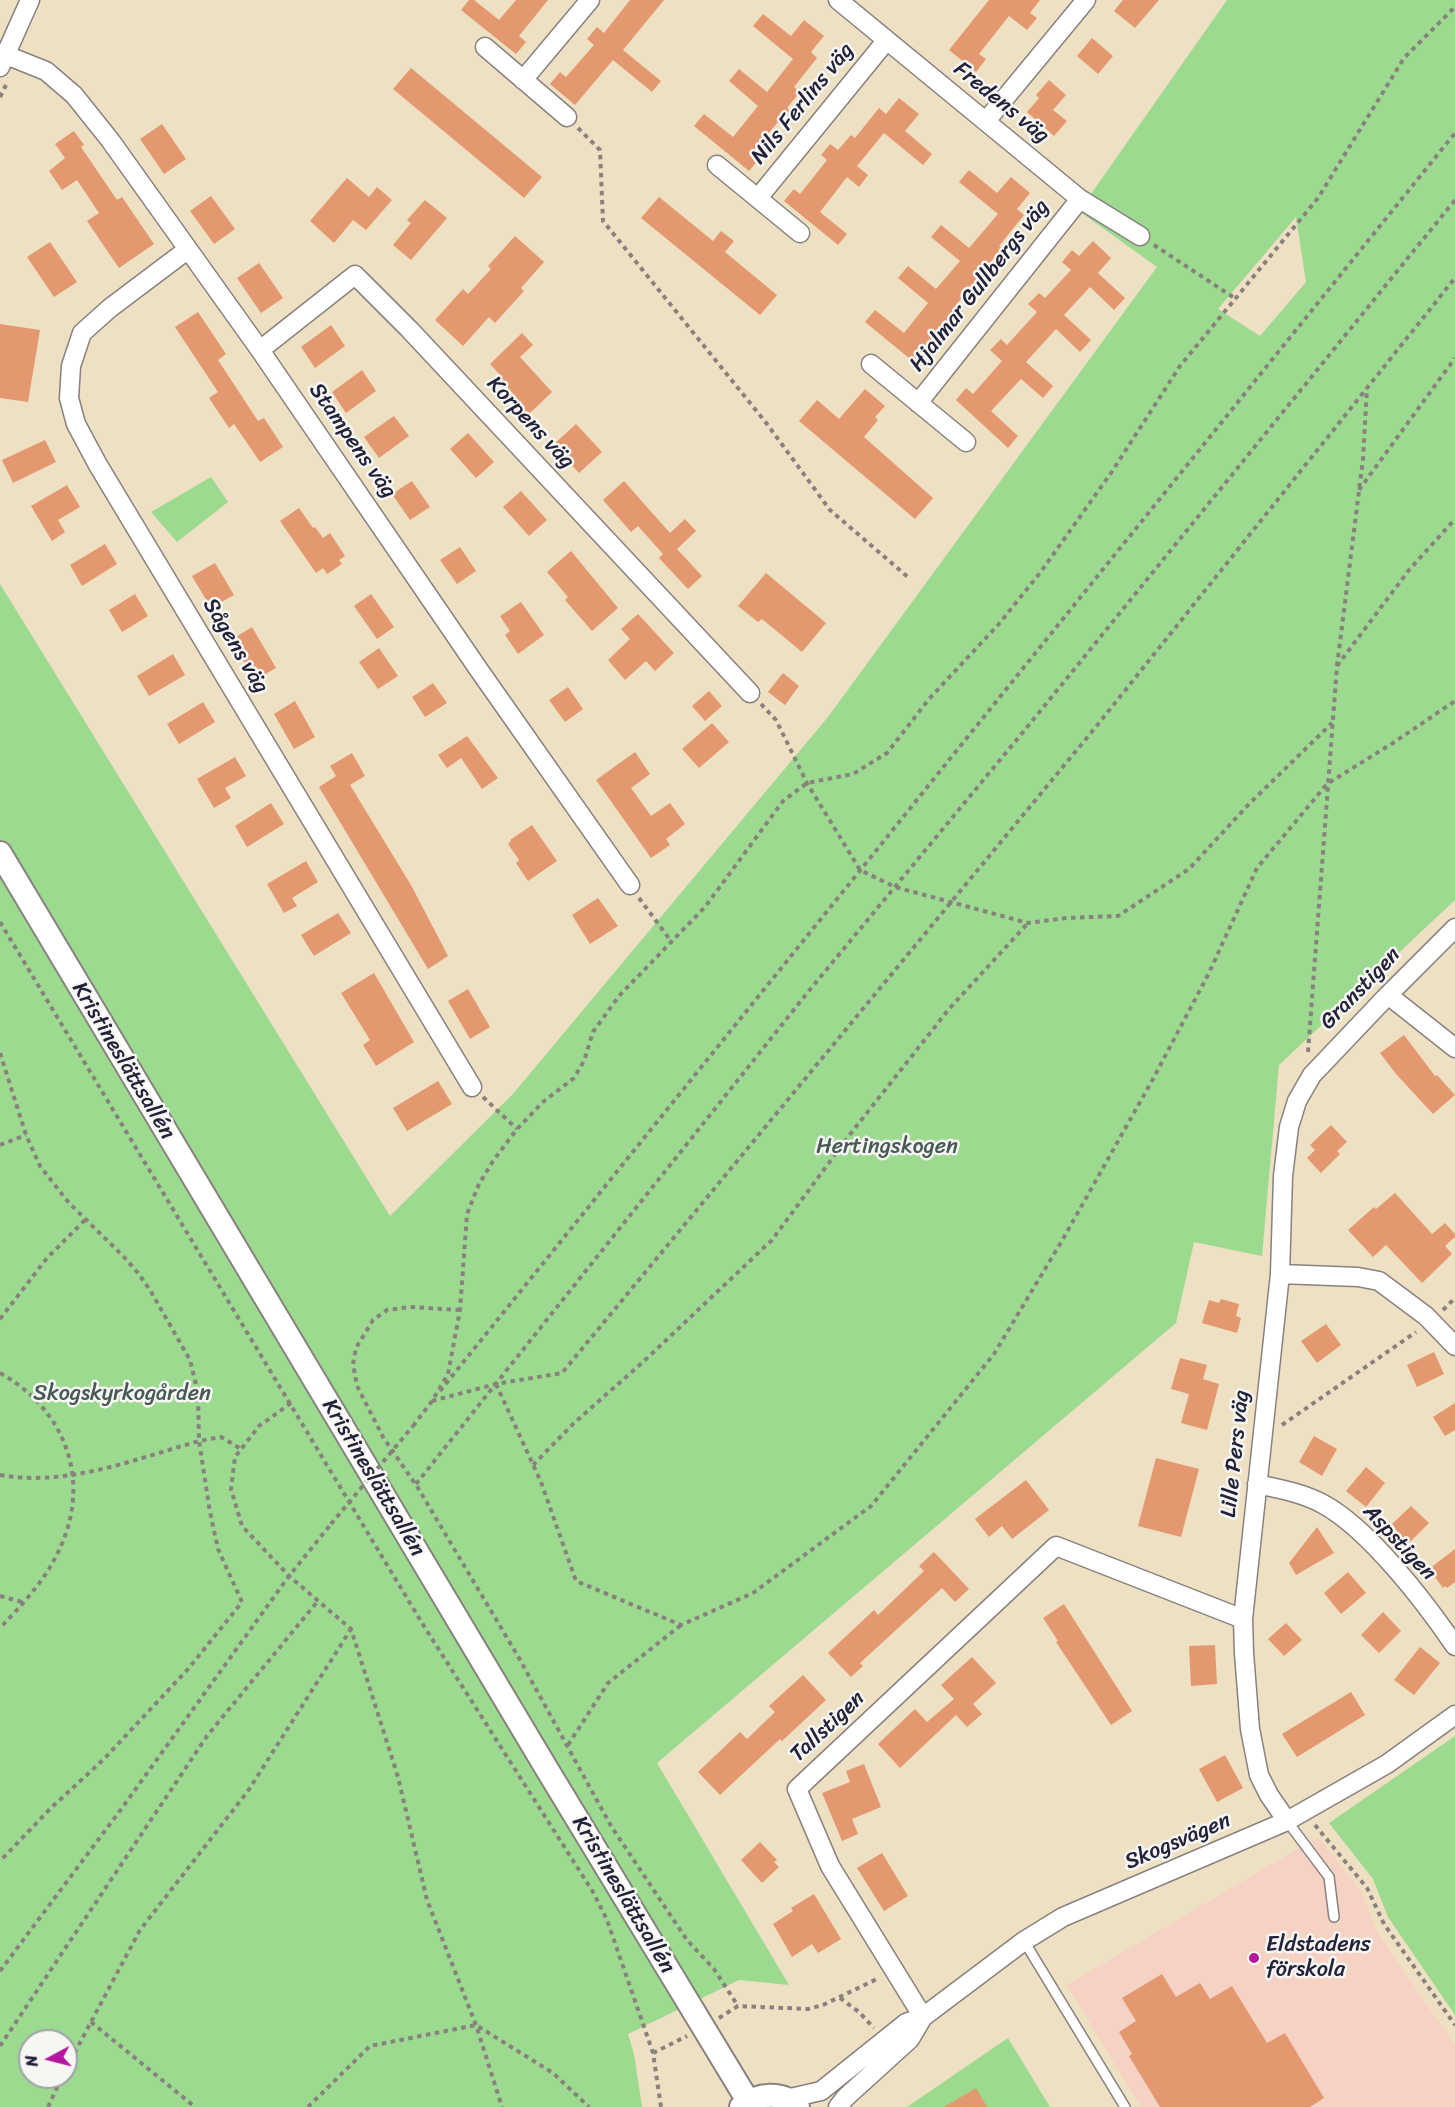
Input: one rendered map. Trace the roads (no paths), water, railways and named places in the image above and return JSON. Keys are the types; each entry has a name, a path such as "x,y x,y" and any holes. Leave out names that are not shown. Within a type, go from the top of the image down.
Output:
{"street":[{"path":"3,61 30,0"},
{"path":"523,80 590,0"},
{"name":"Fredens väg","path":"838,0 1080,200 1140,236"},
{"path":"986,121 1086,0"},
{"name":"Nils Ferlins väg","path":"758,198 886,41"},
{"path":"485,47 567,117"},
{"name":"Stampens väg","path":"3,61 46,71 74,95 110,140 260,351 630,885"},
{"path":"717,165 800,233"},
{"name":"Hjalmar Gullbergs väg","path":"918,403 1080,200"},
{"name":"Sågens väg","path":"187,250 110,308 82,333 71,366 69,398 76,424 104,475 472,1087"},
{"name":"Korpens väg","path":"260,351 356,275 750,693"},
{"path":"871,364 966,442"},
{"name":"Kristineslättsallén","path":"0,853 744,2104"},
{"name":"Granstigen","path":"1305,1086 1312,1075 1455,928"},
{"path":"1388,995 1455,1048"},
{"name":"Lille Pers väg","path":"1287,1821 1269,1795 1259,1775 1250,1729 1244,1653 1244,1619 1280,1274 1286,1147 1297,1101 1305,1086"},
{"path":"1280,1274 1358,1277 1379,1281 1431,1322 1455,1346"},
{"name":"Aspstigen","path":"1257,1484 1302,1494 1324,1504 1347,1520 1391,1566 1455,1646"},
{"name":"Tallstigen","path":"923,2017 830,1866 797,1789 1056,1546 1244,1619"},
{"name":"Skogsvägen","path":"792,2103 821,2091 906,2023 923,2017 1024,1941 1063,1917 1287,1821 1388,1764 1455,1715"},
{"name":"Skogsvägen","path":"838,2107 910,2039 923,2017"},
{"path":"744,2104 755,2098 771,2095 792,2103"}],"lane":[{"path":"1287,1821 1329,1877 1334,1917"},
{"path":"1024,1941 1125,2107"}],"place":[{"name":"Eldstadens förskola","path":"1254,1958"}],"park label":[{"name":"Hertingskogen","path":"887,1147"},
{"name":"Skogskyrkogården","path":"122,1394"}]}
